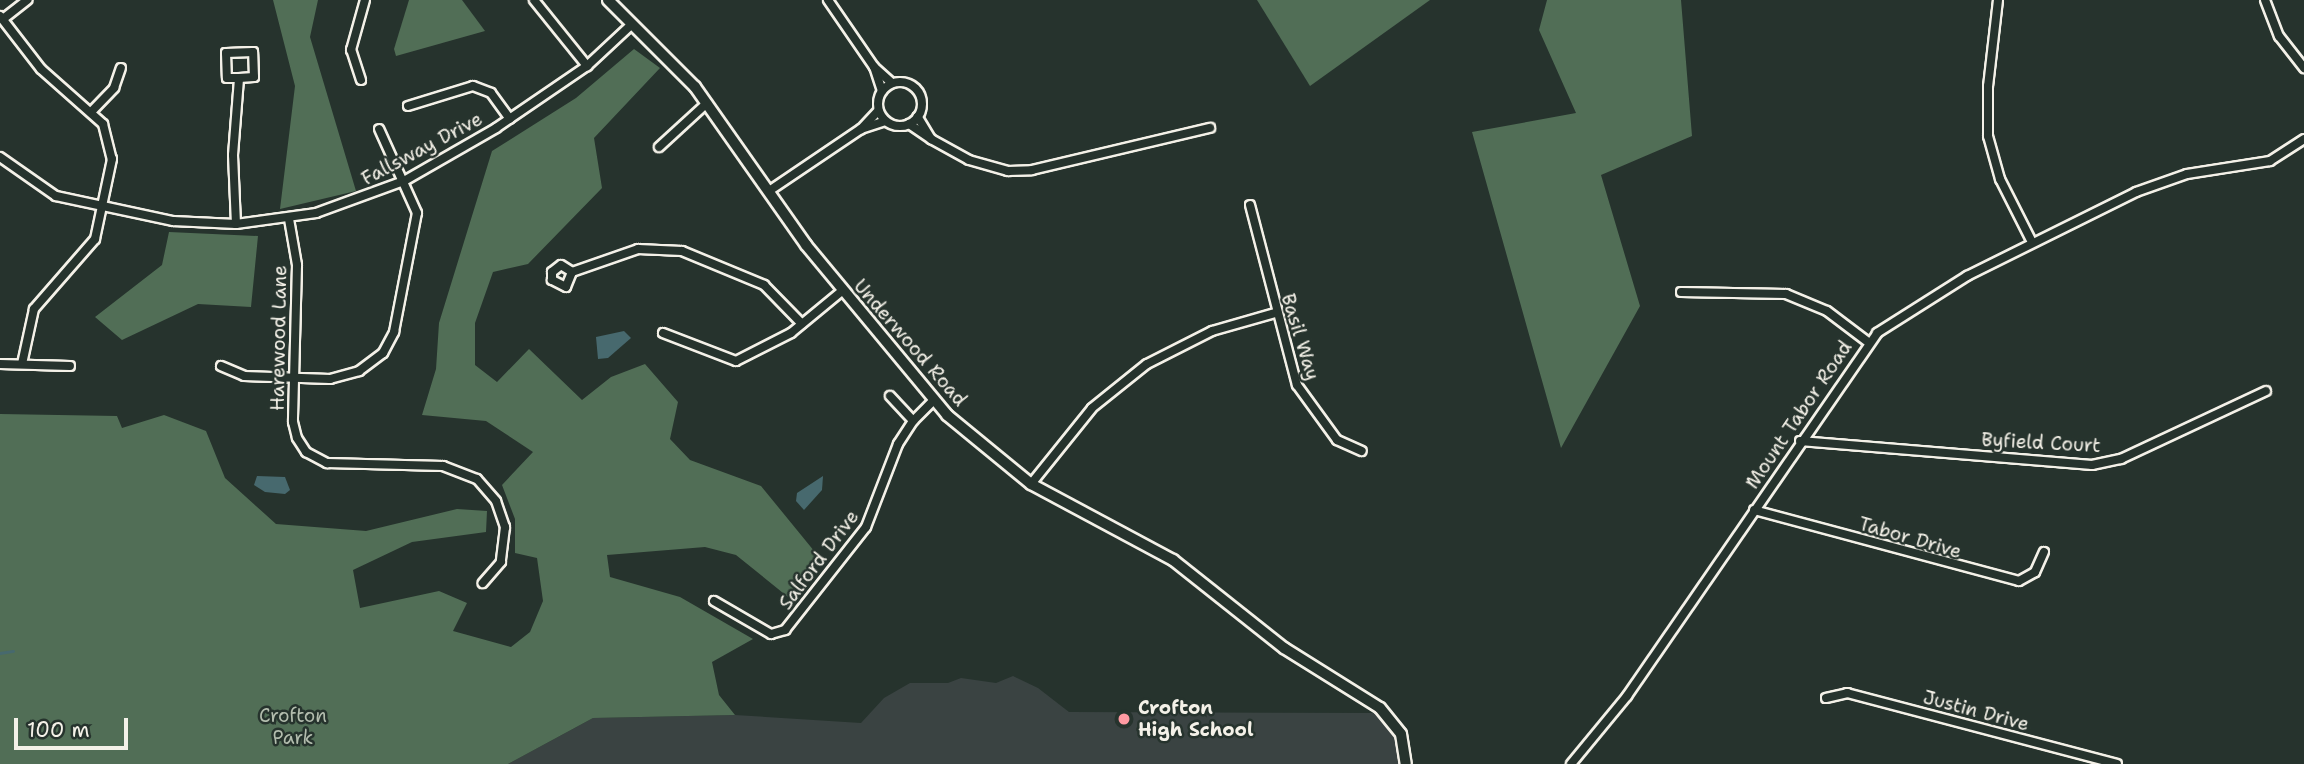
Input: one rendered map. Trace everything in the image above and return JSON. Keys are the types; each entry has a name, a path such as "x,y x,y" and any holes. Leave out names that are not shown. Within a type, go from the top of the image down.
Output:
{"street":[{"path":"22,364 34,309 89,250 104,208 111,146 92,111 49,77 1,18 27,0"},
{"path":"362,80 351,50 365,0"},
{"path":"534,0 587,66"},
{"name":"Underwood Road","path":"608,0 679,68 842,291 933,401 1031,484 1173,560 1284,648 1380,708 1396,725 1406,764"},
{"path":"828,0 874,67 892,83"},
{"path":"1998,0 1988,86 1988,136 2000,179 2032,242"},
{"path":"2265,0 2279,36 2304,68"},
{"name":"Fallsway Drive","path":"0,157 56,196 104,208 173,221 236,224 289,219 341,207 404,181 510,119 587,66 632,23"},
{"path":"253,51 254,77 240,78 227,78 226,53 253,51"},
{"path":"862,129 878,111 882,91 874,67"},
{"path":"92,111 114,88 121,68"},
{"path":"236,224 233,155 240,78"},
{"path":"882,91 892,83 905,82 916,88 922,104 918,117 909,124"},
{"path":"408,106 473,86 491,93 510,119"},
{"path":"659,147 707,103"},
{"path":"878,111 885,121"},
{"path":"918,117 930,138"},
{"path":"769,191 862,129 885,121 909,124 969,160 1008,171 1032,170 1210,128"},
{"path":"220,366 244,376 294,378 349,375 368,366 389,343 417,223 404,181 379,129"},
{"name":"Mount Tabor Road","path":"1571,764 1627,696 1868,342 1904,314 2032,242 2155,184 2187,174 2270,161 2304,139"},
{"name":"Basil Way","path":"1250,205 1288,364 1305,400 1337,440 1362,451"},
{"name":"Harewood Lane","path":"289,219 297,265 294,430 312,456 327,463 443,466 466,473 485,486 501,509 506,536 498,569 483,583"},
{"path":"572,272 638,249 682,251 764,285 802,324"},
{"path":"663,333 736,361 802,324 842,291"},
{"path":"1681,292 1762,292 1796,297 1829,313 1868,342"},
{"path":"1031,484 1092,408 1147,363 1212,331 1275,313"},
{"path":"0,364 70,366"},
{"name":"Byfield Court","path":"1800,441 2092,465 2121,459 2266,391"},
{"path":"890,396 913,421"},
{"name":"Salford Drive","path":"714,601 771,634 785,630 866,527 898,444 913,421 933,401"},
{"name":"Tabor Drive","path":"1754,510 2019,581 2035,572 2044,552"},
{"name":"Justin Drive","path":"1826,698 1847,693 2117,764"}],"shaded area":[{"name":"Crofton High School","path":"1013,676 1038,688 1069,712 1377,713 1394,737 1399,764 508,764 593,718 735,715 861,723 884,698 910,683 948,683 961,678 996,683"}],"green space":[{"path":"273,0 318,0 310,37 356,191 280,209 295,86"},
{"path":"409,0 462,0 485,31 396,56 394,49"},
{"path":"1257,0 1430,0 1310,86"},
{"path":"1547,0 1681,0 1692,136 1601,175 1640,306 1561,448 1472,132 1576,113 1539,30"},
{"name":"Crofton Park","path":"634,49 660,68 594,138 602,188 528,264 493,272 475,323 475,365 497,382 529,349 582,400 611,377 645,364 678,402 670,439 690,460 761,486 819,557 788,597 736,555 705,547 607,555 610,577 680,597 753,639 712,662 719,695 735,715 593,718 508,764 0,764 0,414 117,416 122,428 164,415 206,431 225,478 276,524 366,531 457,509 487,511 486,532 412,542 353,570 360,608 439,591 467,603 453,631 511,647 530,632 543,601 537,558 515,553 515,519 502,485 533,452 486,421 422,415 436,369 439,323 492,151 576,98"},
{"path":"169,232 258,236 251,307 198,304 122,340 95,317 162,265"}],"water":[{"path":"624,331 631,338 608,358 598,359 596,337"},
{"path":"257,476 285,477 290,490 285,494 265,492 254,485"},
{"path":"823,476 822,490 804,510 796,501 797,493"}],"waterway":[{"path":"0,653 13,651"}],"place":[{"name":"Crofton High School","path":"1124,719"}]}
